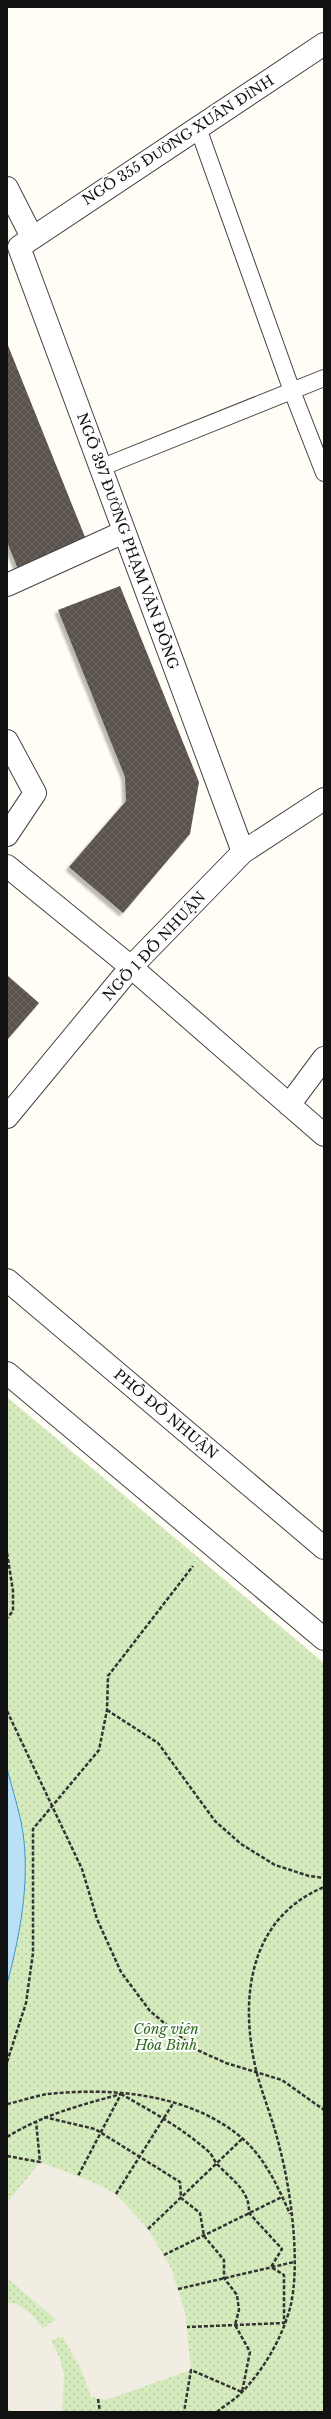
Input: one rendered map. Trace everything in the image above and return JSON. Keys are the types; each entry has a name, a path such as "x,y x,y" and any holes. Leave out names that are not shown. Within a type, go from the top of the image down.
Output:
{"street":[{"name":"NGÕ 355 ĐƯỜNG XUÂN ĐỈNH","path":"19,246 324,44"},
{"name":"NGÕ 397 ĐƯỜNG PHẠM VĂN ĐỒNG","path":"7,188 19,246 243,852"},
{"path":"7,585 124,532"},
{"path":"7,741 35,793 7,834"},
{"name":"NGÕ 1 ĐỖ NHUẬN","path":"7,1117 131,967 243,852 324,799"},
{"path":"7,866 131,967 324,1135"},
{"path":"289,1105 324,1058"},
{"name":"PHỐ ĐỖ NHUẬN","path":"7,1280 324,1548"},
{"path":"7,1373 324,1639"}],"lane":[{"path":"198,128 292,391 324,474"},
{"path":"100,468 324,378"}],"path":[{"path":"7,2062 26,2003 33,1952 33,1830 51,1806 99,1750 107,1710 108,1676 211,1544"},
{"path":"7,1553 13,1591 13,1611 7,1618"},
{"path":"107,1710 158,1743 215,1821 241,1844 275,1865 309,1876 324,1878"},
{"path":"7,1711 82,1869 97,1919 120,1972 150,2011 195,2048 226,2063 282,2080 324,2110"},
{"path":"217,2412 242,2392 264,2365 284,2323 291,2300 294,2262 291,2217 280,2150 257,2073 250,2025 249,1999 252,1972 273,1926 292,1908 315,1891 324,1887"},
{"path":"7,2104 48,2094 120,2094 174,2102 197,2110 221,2122 243,2138 266,2166 291,2217"},
{"path":"78,2176 120,2094"},
{"path":"7,2137 36,2121 120,2094 164,2118 210,2153 216,2164 242,2189 250,2201 249,2213 282,2249 271,2267"},
{"path":"116,2194 174,2102"},
{"path":"44,2118 95,2129 99,2134 180,2182 181,2198 200,2214 204,2236 224,2260 224,2278 236,2295 239,2310 236,2325 250,2352 242,2392"},
{"path":"7,2156 40,2162 36,2121"},
{"path":"148,2230 243,2138"},
{"path":"164,2255 282,2197"},
{"path":"178,2289 294,2262"},
{"path":"271,2267 284,2275 284,2323"},
{"path":"187,2327 284,2323"},
{"path":"184,2412 192,2370 242,2392"},
{"path":"98,2399 100,2412"}],"green space":[{"name":"Công viên Hòa Bình","path":"7,1397 324,1663 324,2412 7,2412"}],"shaded area":[{"path":"40,2162 95,2183 116,2194 148,2229 171,2268 185,2312 191,2370 106,2400 91,2397 83,2374 63,2337 51,2340 60,2359 64,2375 62,2412 12,2412 7,2407 7,2303 17,2304 32,2315 43,2328 55,2319 7,2278 7,2203"}],"water":[{"path":"7,1768 22,1825 25,1852 25,1871 20,1928 7,1984"}],"building":[{"path":"7,343 87,542 18,569 7,542"},
{"path":"120,586 199,782 190,834 123,913 69,867 126,801 125,777 58,610"},
{"path":"7,975 39,1003 7,1040"}]}
